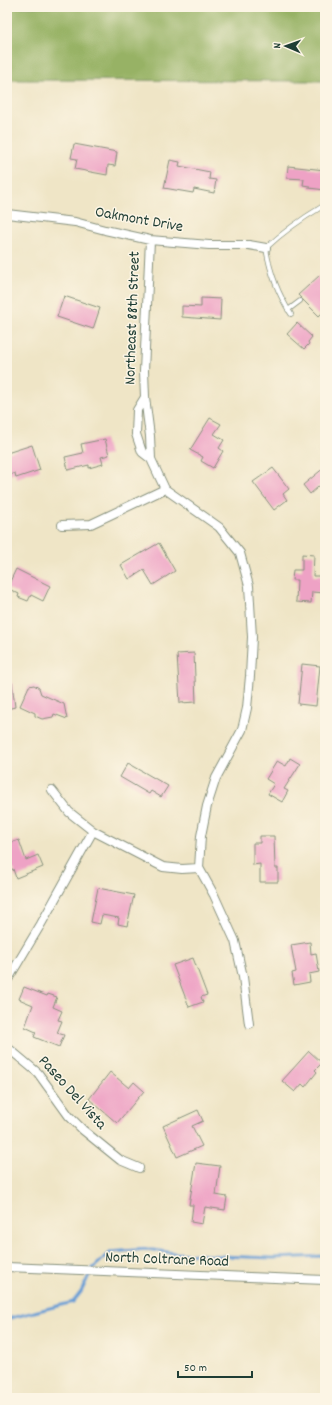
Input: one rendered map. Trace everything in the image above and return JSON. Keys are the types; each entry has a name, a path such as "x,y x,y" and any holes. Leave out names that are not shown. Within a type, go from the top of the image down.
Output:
{"street":[{"name":"Oakmont Drive","path":"7,214 76,222 150,240 266,248"},
{"name":"Northeast 88th Street","path":"150,240 144,371 151,459 165,489 219,527 240,552 249,586 252,637 247,708 242,730 216,778 207,806 201,836 200,868 235,941 243,977 249,1024"},
{"name":"Northeast 88th Street","path":"145,397 137,410 136,434 142,452 151,459"},
{"path":"62,526 91,524 165,489"},
{"path":"52,790 69,812 93,831 162,867 182,869 200,868"},
{"path":"7,981 93,831"},
{"name":"Paseo Del Vista","path":"7,1048 38,1073 70,1116 83,1130 120,1160 139,1168"},
{"name":"North Coltrane Road","path":"7,1267 325,1280"}],"lane":[{"path":"300,301 290,312 281,300 268,262 266,248 285,231 324,206 325,200"}],"green space":[{"path":"7,7 325,7 325,81 7,80"}],"building":[{"path":"74,144 117,152 115,166 108,165 107,175 75,169 77,159 71,158"},
{"path":"170,160 180,162 179,166 210,172 209,179 216,180 214,193 194,189 193,193 164,188"},
{"path":"288,166 325,170 325,190 309,188 309,186 303,185 304,179 287,178"},
{"path":"320,275 325,280 325,310 319,316 298,295"},
{"path":"64,296 100,308 93,329 57,317"},
{"path":"201,298 221,299 220,320 182,317 182,306 201,307"},
{"path":"297,323 312,337 308,342 309,344 304,349 287,334"},
{"path":"210,418 221,424 214,434 224,440 219,448 223,451 213,468 201,461 203,457 190,450"},
{"path":"105,439 109,455 101,457 103,464 89,468 89,465 68,470 65,457 83,453 81,444"},
{"path":"32,445 40,470 16,478 15,473 7,476 7,453"},
{"path":"325,467 325,481 310,494 303,485"},
{"path":"273,468 289,489 283,494 287,500 274,510 253,482"},
{"path":"159,543 175,571 153,585 144,570 129,579 121,565"},
{"path":"302,554 314,555 313,576 325,576 325,593 312,592 311,603 296,602 297,580 292,580 293,570 302,570"},
{"path":"16,569 50,586 43,601 31,595 28,601 18,597 19,594 7,588"},
{"path":"194,653 196,702 180,703 177,654"},
{"path":"302,664 320,666 316,706 298,704"},
{"path":"7,683 12,683 15,707 7,709"},
{"path":"34,685 39,688 41,694 64,704 67,719 54,714 53,717 42,719 35,716 35,713 20,706 29,686"},
{"path":"290,758 300,764 284,789 288,791 282,802 268,794 274,784 266,779 277,761 286,766"},
{"path":"128,763 168,786 161,797 151,791 149,794 120,777"},
{"path":"260,836 274,836 275,868 278,868 278,882 260,882 260,864 253,865 253,843 260,843"},
{"path":"19,840 26,860 38,855 43,867 16,878 13,869 7,871 7,844"},
{"path":"98,888 134,895 127,926 118,924 119,918 102,915 100,924 91,922"},
{"path":"310,942 311,954 316,953 319,972 309,974 310,982 294,985 292,973 296,972 291,945"},
{"path":"193,958 207,995 201,997 203,1002 189,1007 173,965"},
{"path":"24,987 47,996 48,994 57,997 53,1007 62,1011 58,1020 62,1021 57,1033 64,1035 59,1047 34,1037 36,1032 25,1027 33,1005 19,999"},
{"path":"309,1051 322,1063 315,1070 317,1072 305,1087 302,1084 295,1092 282,1081"},
{"path":"110,1072 129,1088 134,1082 144,1091 117,1123 89,1099"},
{"path":"198,1110 203,1121 192,1126 202,1146 177,1157 163,1126"},
{"path":"196,1163 220,1166 216,1195 227,1197 225,1210 205,1207 202,1224 191,1222 193,1205 189,1205"}],"waterway":[{"path":"7,1319 73,1302 81,1292 92,1269 111,1252 147,1249 174,1253 221,1256 272,1258 325,1256"}]}
